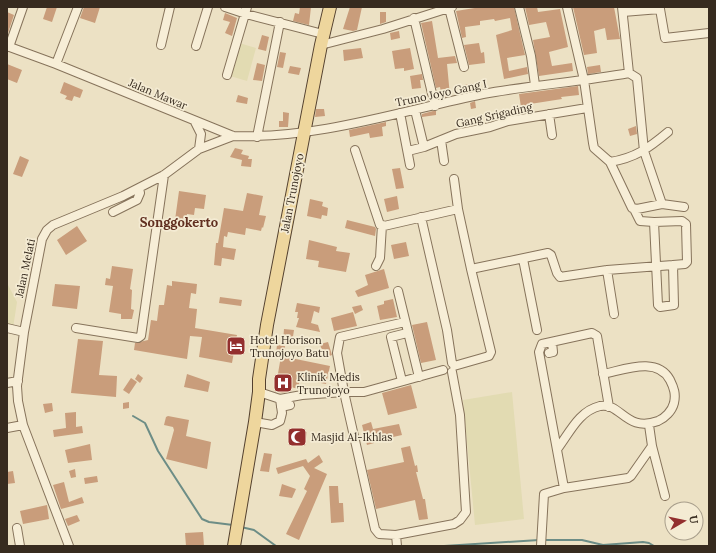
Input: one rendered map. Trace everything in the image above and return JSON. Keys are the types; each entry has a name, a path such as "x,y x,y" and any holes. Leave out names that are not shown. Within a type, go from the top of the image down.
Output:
{"main road":[{"name":"Jalan Trunojoyo","path":"226,546 233,526 255,422 259,392 259,379 281,246 322,39 330,7"},
{"name":"Jalan Trunojoyo","path":"234,546 233,526 253,391 259,379"}],"street":[{"path":"8,47 23,7"},
{"path":"56,64 78,7"},
{"path":"161,45 170,7"},
{"path":"196,46 208,7"},
{"path":"226,7 246,11 280,22 322,39 383,29 451,7 464,66"},
{"path":"519,7 531,56 535,85"},
{"path":"471,269 550,254 560,277 607,270 673,266 685,264 686,262 685,223 682,221 640,221 610,162 594,148 584,80 567,7"},
{"path":"662,204 644,151 639,84 635,76 629,73 622,10 660,9 665,38 709,33"},
{"path":"227,75 246,11"},
{"path":"414,18 435,106"},
{"path":"257,137 280,22"},
{"name":"Jalan Mawar","path":"8,47 56,64 195,122 233,136 257,137 304,132"},
{"name":"Truno Joyo Gang I","path":"304,132 435,106 482,94 535,85 584,80 629,73"},
{"name":"Gang Srigading","path":"408,151 424,147 456,134 490,127 508,121 587,108"},
{"path":"415,110 424,147"},
{"path":"400,113 410,165"},
{"path":"549,114 552,135"},
{"path":"195,122 201,134 199,149"},
{"path":"610,162 624,159 644,151 668,132"},
{"name":"Jalan Melati","path":"69,546 23,425 18,400 18,383 24,332 42,239 47,230 53,225 139,188 164,175 199,149 233,136"},
{"path":"441,140 444,161"},
{"path":"355,150 382,225 380,258 376,266"},
{"path":"76,328 138,338 141,336 164,175"},
{"path":"280,403 302,394 364,392 443,370 444,363 453,367 489,356 492,352 471,269 458,209 454,179"},
{"path":"113,212 137,200 140,193 139,188"},
{"path":"634,209 662,204 684,207"},
{"path":"382,225 458,209"},
{"path":"405,322 340,337 337,350 344,392 375,529 379,534 396,536 454,524 465,515 460,415 453,367 447,330 421,217"},
{"path":"654,222 658,305 660,307 674,305 673,266"},
{"path":"523,259 537,330"},
{"path":"607,270 614,314"},
{"path":"398,291 407,333 419,377"},
{"path":"7,328 24,332"},
{"path":"402,381 391,337 407,333"},
{"path":"564,488 558,448 539,352 542,344 592,333 595,334 597,336 608,407"},
{"path":"549,353 553,352 552,342"},
{"path":"558,448 582,414 599,407 608,407 633,423 648,425 663,419 674,404 674,387 666,373 660,369 649,366 603,374"},
{"path":"7,383 18,383"},
{"path":"259,392 280,403 290,405"},
{"path":"255,422 266,424 277,423 282,418 280,403"},
{"path":"7,428 23,425"},
{"path":"648,425 665,496"},
{"path":"541,546 544,494 564,488 628,478 652,446"},
{"path":"17,528 20,546"},
{"path":"396,536 397,546"}],"shaded area":[{"path":"239,43 256,48 247,81 230,76"},
{"path":"7,283 17,302 13,328 7,327"},
{"path":"512,392 524,519 475,525 463,400"}],"building":[{"path":"47,7 57,7 52,22 43,19"},
{"path":"84,7 100,7 95,23 80,18"},
{"path":"300,7 311,7 309,25 293,21 295,13 299,14"},
{"path":"350,7 362,7 357,30 353,31 343,29"},
{"path":"481,7 514,7 525,55 507,58 509,71 527,67 528,74 504,79 496,35 512,30 510,18 495,21 494,19 480,21 480,25 465,27 466,37 462,38 456,11"},
{"path":"525,7 537,7 538,12 560,9 568,47 549,52 552,66 572,63 573,71 539,76 533,40 550,37 546,22 529,25"},
{"path":"573,7 614,7 620,39 607,40 605,28 594,31 597,53 584,55"},
{"path":"7,12 14,15 7,36"},
{"path":"380,12 386,12 386,22 380,24"},
{"path":"225,13 237,18 232,36 225,33 230,22 223,20"},
{"path":"432,21 438,58 455,56 457,63 447,64 450,96 442,98 440,87 436,88 421,23"},
{"path":"399,31 400,38 391,40 390,33"},
{"path":"262,35 269,37 266,51 258,49"},
{"path":"479,43 481,53 484,52 485,63 469,65 464,45"},
{"path":"361,48 363,58 344,61 343,50"},
{"path":"410,48 414,69 404,71 404,68 395,69 392,51"},
{"path":"280,52 286,53 283,68 277,67"},
{"path":"257,63 265,65 262,81 253,80"},
{"path":"7,64 22,70 17,83 7,79"},
{"path":"600,65 601,72 588,74 587,67"},
{"path":"290,66 301,68 299,75 288,73"},
{"path":"422,74 423,80 420,80 421,88 412,89 410,76"},
{"path":"64,82 83,90 80,98 74,96 72,101 65,99 67,96 60,93"},
{"path":"473,83 474,90 465,92 464,85"},
{"path":"578,86 579,95 561,97 562,99 530,104 531,105 521,107 519,94"},
{"path":"238,95 248,98 247,104 236,102"},
{"path":"475,101 476,108 471,109 470,103"},
{"path":"316,109 324,109 325,116 315,117"},
{"path":"436,111 436,115 422,117 422,114"},
{"path":"283,112 289,113 288,127 279,127 279,121 283,121"},
{"path":"386,122 386,126 382,127 383,136 370,138 369,133 350,137 349,130"},
{"path":"636,126 637,134 630,136 628,129"},
{"path":"235,148 243,150 241,154 249,156 248,159 252,159 251,167 241,166 242,160 230,157"},
{"path":"20,156 29,160 22,177 13,174"},
{"path":"400,168 404,188 396,189 392,169"},
{"path":"179,191 206,195 204,209 195,208 194,215 187,214 186,222 175,220"},
{"path":"247,193 263,196 259,215 266,216 263,228 262,227 261,231 246,228 245,235 228,232 227,237 224,236 223,247 236,249 234,260 222,258 221,266 214,265 216,243 218,243 224,208 243,211"},
{"path":"397,196 399,209 387,212 384,199"},
{"path":"310,199 323,202 322,206 328,208 327,216 322,215 321,219 307,216"},
{"path":"347,220 375,227 375,236 345,228"},
{"path":"77,226 87,241 66,255 57,240"},
{"path":"309,240 337,247 336,251 350,253 346,272 318,267 319,261 306,259"},
{"path":"406,242 409,256 394,259 391,245"},
{"path":"112,266 133,269 130,289 132,290 131,309 134,310 132,319 121,319 121,314 109,312 113,286 105,285 106,278 110,279"},
{"path":"384,269 389,288 358,297 355,291 368,285 365,275"},
{"path":"172,281 197,284 196,294 191,293 189,308 197,309 195,328 237,335 232,363 199,357 202,337 190,336 187,359 134,350 135,343 148,340 151,320 157,321 159,305 164,305 167,285 172,286"},
{"path":"55,284 80,286 77,309 52,306"},
{"path":"220,297 242,300 241,306 219,303"},
{"path":"393,299 397,317 380,320 377,306 384,304 384,301"},
{"path":"297,303 320,307 319,313 314,311 311,323 318,325 320,332 296,327 299,318 297,318 298,312 295,312"},
{"path":"361,305 363,310 355,314 352,307"},
{"path":"353,312 357,326 334,331 331,318"},
{"path":"427,322 436,360 421,363 412,325"},
{"path":"284,329 294,330 292,343 283,342"},
{"path":"78,339 103,341 99,375 117,376 116,397 71,393"},
{"path":"328,342 332,355 324,358 320,344"},
{"path":"277,345 285,346 283,355 276,354"},
{"path":"281,356 330,366 326,384 300,379 298,389 291,387 290,392 282,393 275,391"},
{"path":"138,374 143,378 140,383 135,379"},
{"path":"187,374 210,382 208,392 184,387"},
{"path":"131,378 137,382 129,394 123,390"},
{"path":"411,385 417,408 388,415 382,393"},
{"path":"129,402 129,408 123,409 123,403"},
{"path":"52,403 53,411 45,413 43,404"},
{"path":"76,412 76,427 82,426 83,433 54,437 53,430 66,428 65,413"},
{"path":"168,416 189,420 186,436 211,442 207,469 166,459 174,430 173,427 164,425 166,417"},
{"path":"371,422 373,429 399,424 402,435 393,437 392,435 367,445 362,425"},
{"name":"Masjid Al-Ikhlas","path":"290,431 307,432 305,446 288,443"},
{"path":"90,444 92,460 68,463 65,450"},
{"path":"410,446 415,466 417,465 418,472 416,472 423,499 425,499 428,519 419,520 415,500 376,509 367,470 404,462 401,448"},
{"path":"264,453 272,454 269,472 260,471"},
{"path":"319,455 323,462 314,468 327,474 299,540 286,534 307,491 304,489 310,476 303,466 278,474 276,468 306,459 308,463"},
{"path":"75,469 76,477 71,478 69,471"},
{"path":"13,471 15,483 7,484 7,472"},
{"path":"97,476 98,482 85,484 84,478"},
{"path":"64,482 69,502 82,497 84,503 61,509 53,485"},
{"path":"282,484 296,489 292,498 279,496"},
{"path":"329,486 338,486 339,503 343,503 344,522 331,523"},
{"path":"47,505 49,519 23,524 20,511"},
{"path":"77,515 80,521 68,526 65,519"},
{"path":"203,532 204,546 186,546 185,533"}],"waterway":[{"path":"133,416 145,423 158,451 202,519 209,522 233,525"},
{"path":"241,527 254,530 276,546"},
{"path":"444,546 539,540"},
{"path":"543,540 582,540 603,545 643,542 654,546"}],"place":[{"name":"Hotel Horison Trunojoyo Batu","path":"236,346"},
{"name":"Klinik Medis Trunojoyo","path":"283,383"},
{"name":"Masjid Al-Ikhlas","path":"297,437"}],"district":[{"name":"Songgokerto","path":"179,222"}]}
